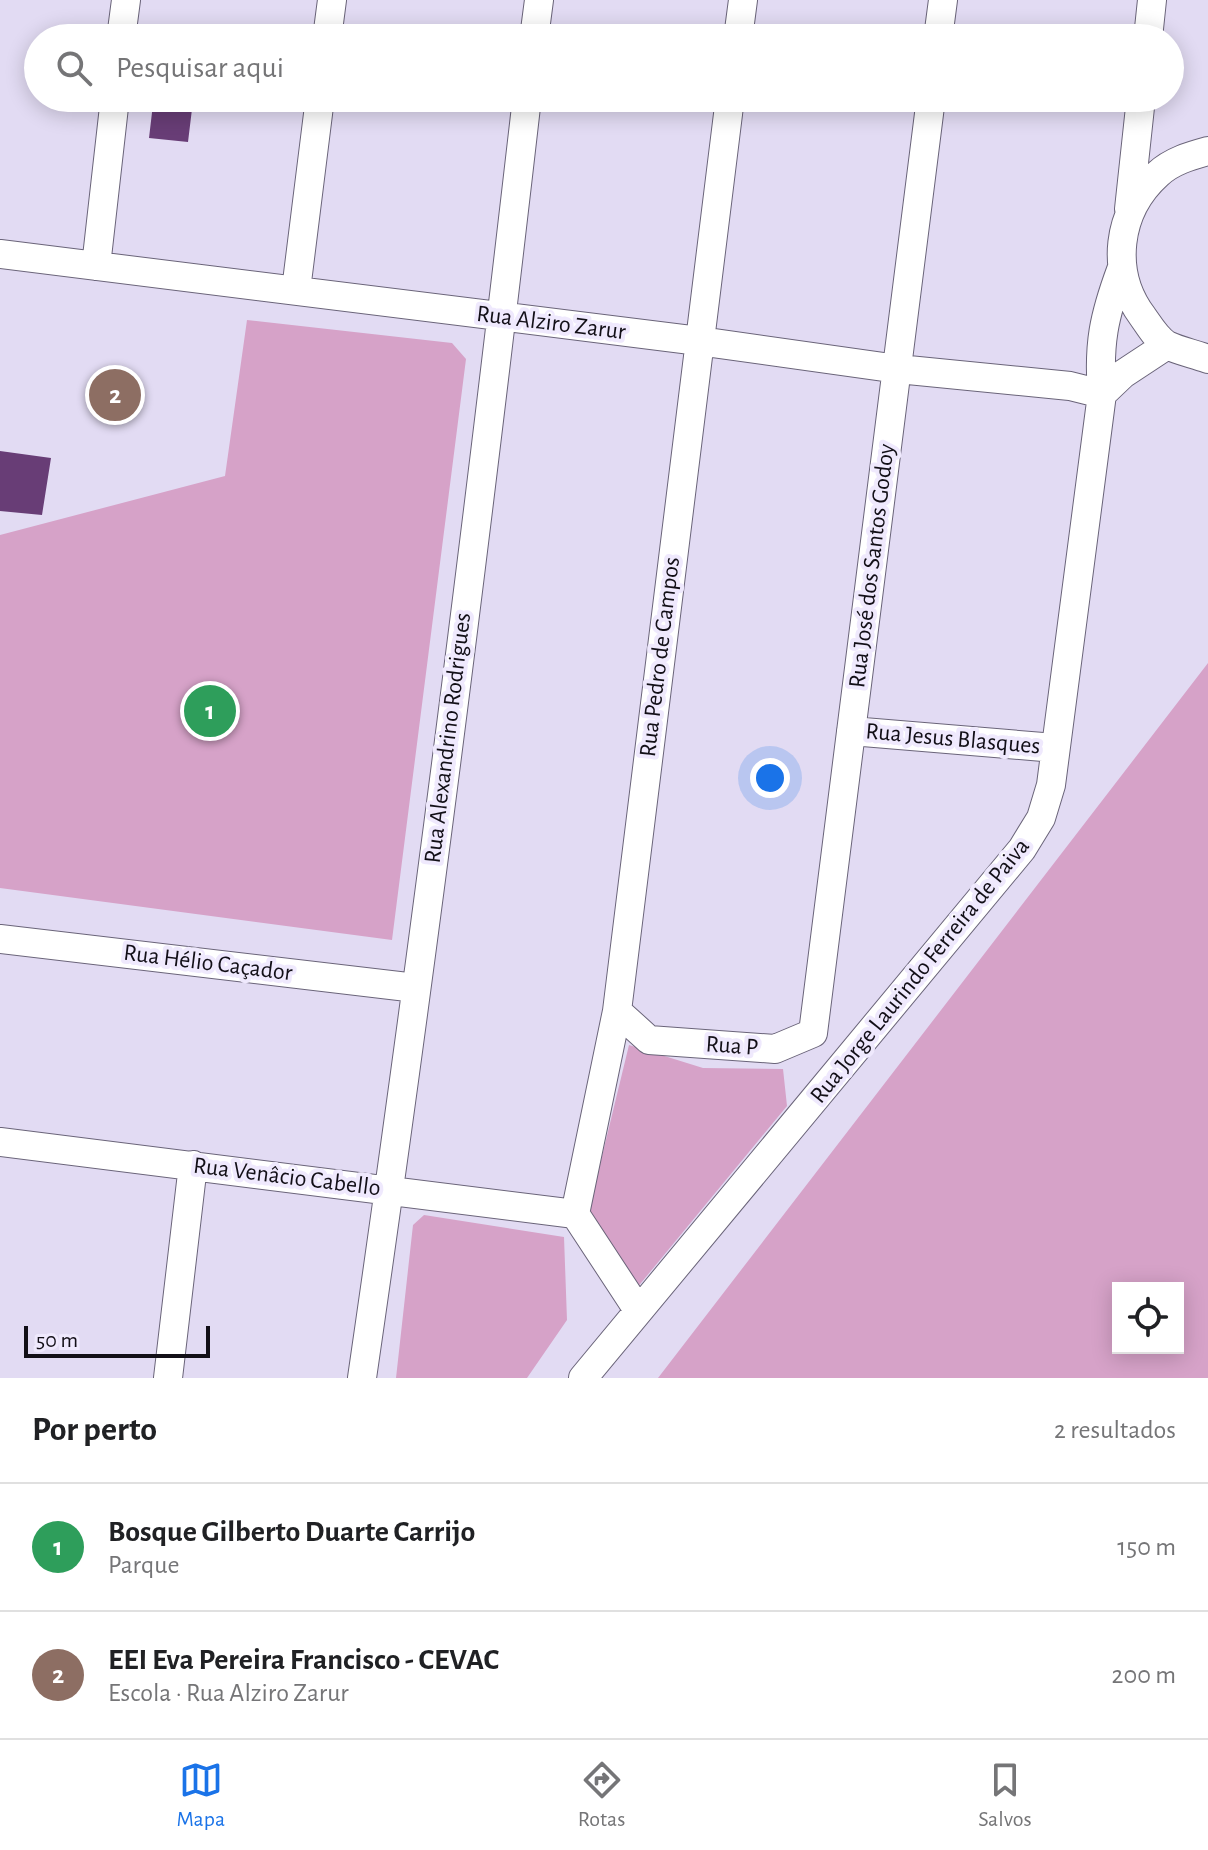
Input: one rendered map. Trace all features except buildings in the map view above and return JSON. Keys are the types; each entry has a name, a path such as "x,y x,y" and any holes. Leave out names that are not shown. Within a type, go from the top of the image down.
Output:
{"street":[{"path":"123,24 126,0"},
{"path":"329,24 332,0"},
{"path":"536,24 539,0"},
{"path":"740,24 743,0"},
{"path":"940,24 943,0"},
{"path":"1149,24 1152,0"},
{"path":"96,266 113,112"},
{"path":"296,290 318,112"},
{"name":"Rua Alexandrino Rodrigues","path":"362,1378 416,988 525,112"},
{"name":"Rua Pedro de Campos","path":"575,1214 617,1011 728,112"},
{"name":"Rua José dos Santos Godoy","path":"813,1033 929,112"},
{"path":"1139,112 1128,215 1121,242 1121,270 1132,304 1154,332 1167,345 1208,359"},
{"path":"1208,128 1208,139"},
{"path":"1128,215 1141,191 1160,172 1184,158 1208,151"},
{"name":"Rua Alziro Zarur","path":"0,254 699,341 898,369 1070,386 1102,394"},
{"name":"Rua Jorge Laurindo Ferreira de Paiva","path":"583,1378 1022,849 1041,818 1055,748 1102,394 1100,369 1104,316 1121,270"},
{"path":"1102,394 1123,374 1167,345"},
{"name":"Rua Jesus Blasques","path":"851,731 1055,748"},
{"name":"Rua Hélio Caçador","path":"0,939 416,988"},
{"name":"Rua P","path":"617,1011 649,1040 775,1049 813,1033"},
{"path":"813,1033 843,1064"},
{"name":"Rua Venâcio Cabello","path":"0,1142 575,1214"},
{"path":"168,1378 193,1165"},
{"path":"575,1214 638,1310"}],"shaded area":[{"path":"247,320 452,343 466,359 392,940 0,888 0,535 225,476"},
{"path":"1208,663 1208,1378 658,1378"},
{"path":"629,1045 703,1068 783,1069 787,1106 636,1289 586,1222"},
{"path":"424,1215 564,1237 567,1320 527,1378 396,1378 413,1225"}],"place":[{"name":"EEI Eva Pereira Francisco - CEVAC","path":"115,395"},
{"name":"Bosque Gilberto Duarte Carrijo","path":"210,711"}]}
